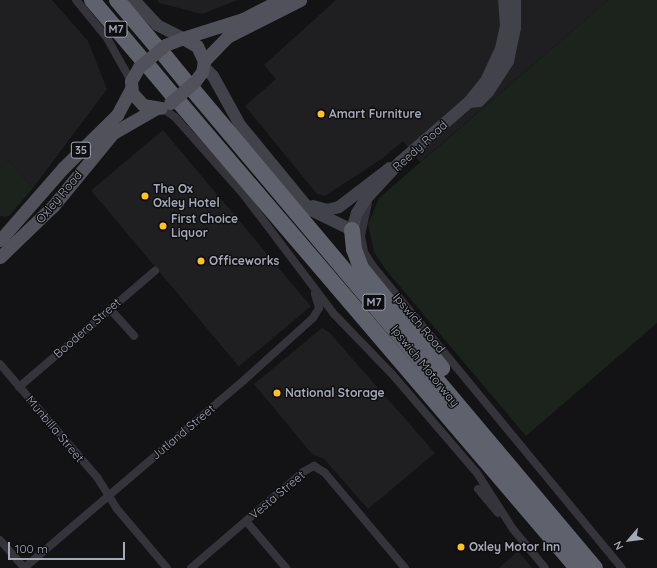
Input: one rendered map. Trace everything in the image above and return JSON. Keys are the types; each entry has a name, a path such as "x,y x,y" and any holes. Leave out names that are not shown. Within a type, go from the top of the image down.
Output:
{"highway":[{"name":"Ipswich Motorway","path":"92,0 143,64 168,103 380,338 576,568"},
{"name":"Ipswich Motorway","path":"117,0 161,48 387,318 550,516 595,568"},
{"path":"266,221 333,300 368,335 380,338"},
{"path":"357,233 354,249 363,271 541,496 550,516"}],"main road":[{"path":"134,0 157,25 197,46 204,64 213,76 240,125 312,211 357,233"},
{"name":"35","path":"131,85 143,64 161,48 182,38 243,19 280,0"},
{"name":"35","path":"168,103 192,85 204,64 227,37 300,0"},
{"name":"Reedy Road","path":"357,233 360,207 400,162 469,102 486,81 501,49 506,26 504,0"},
{"name":"Reedy Road","path":"469,102 480,101 488,92 508,61 516,28 515,0"},
{"path":"131,85 139,102 168,103"},
{"name":"Oxley Road","path":"2,234 63,168 117,115 131,85"},
{"name":"Oxley Road","path":"0,257 53,206 113,133 168,103"},
{"path":"300,196 318,209 336,209 376,177 400,162"}],"street":[{"path":"76,0 107,38 131,85"},
{"path":"168,103 175,117 266,221 311,286 392,374 474,469 521,540"},
{"name":"Ipswich Road","path":"357,233 364,252 373,268 622,568"},
{"path":"2,234 16,243"},
{"name":"Boodera Street","path":"19,387 110,308 156,271"},
{"name":"Jutland Street","path":"24,568 109,496 316,315 319,308 311,286"},
{"path":"110,308 134,336"},
{"name":"Munbilla Street","path":"0,364 97,478 109,496 167,568"},
{"name":"Vesta Street","path":"191,568 310,467 318,467 405,568"},
{"path":"478,489 545,568"},
{"path":"246,521 286,568"},
{"path":"0,540 24,568"}],"shaded area":[{"path":"0,0 52,0 88,41 107,89 33,188 9,161 0,169"},
{"path":"157,0 238,0 202,14 159,3"},
{"path":"336,0 608,0 420,162 403,141 383,158 325,196 317,194 245,106 276,79 264,65"},
{"path":"608,0 657,0 657,323 526,436 386,270 374,252 368,224 379,198"},
{"path":"163,130 311,306 239,367 91,190"},
{"path":"9,161 33,188 9,216 4,217 0,216 0,169"},
{"name":"National Storage","path":"322,328 329,332 435,453 368,509 324,459 312,454 254,384"},
{"path":"518,551 532,568 499,568"}],"place":[{"name":"Amart Furniture","path":"321,114"},
{"name":"The Ox Oxley Hotel","path":"145,196"},
{"name":"First Choice Liquor","path":"163,226"},
{"name":"Officeworks","path":"201,261"},
{"name":"National Storage","path":"277,393"},
{"name":"Oxley Motor Inn","path":"461,547"}]}
